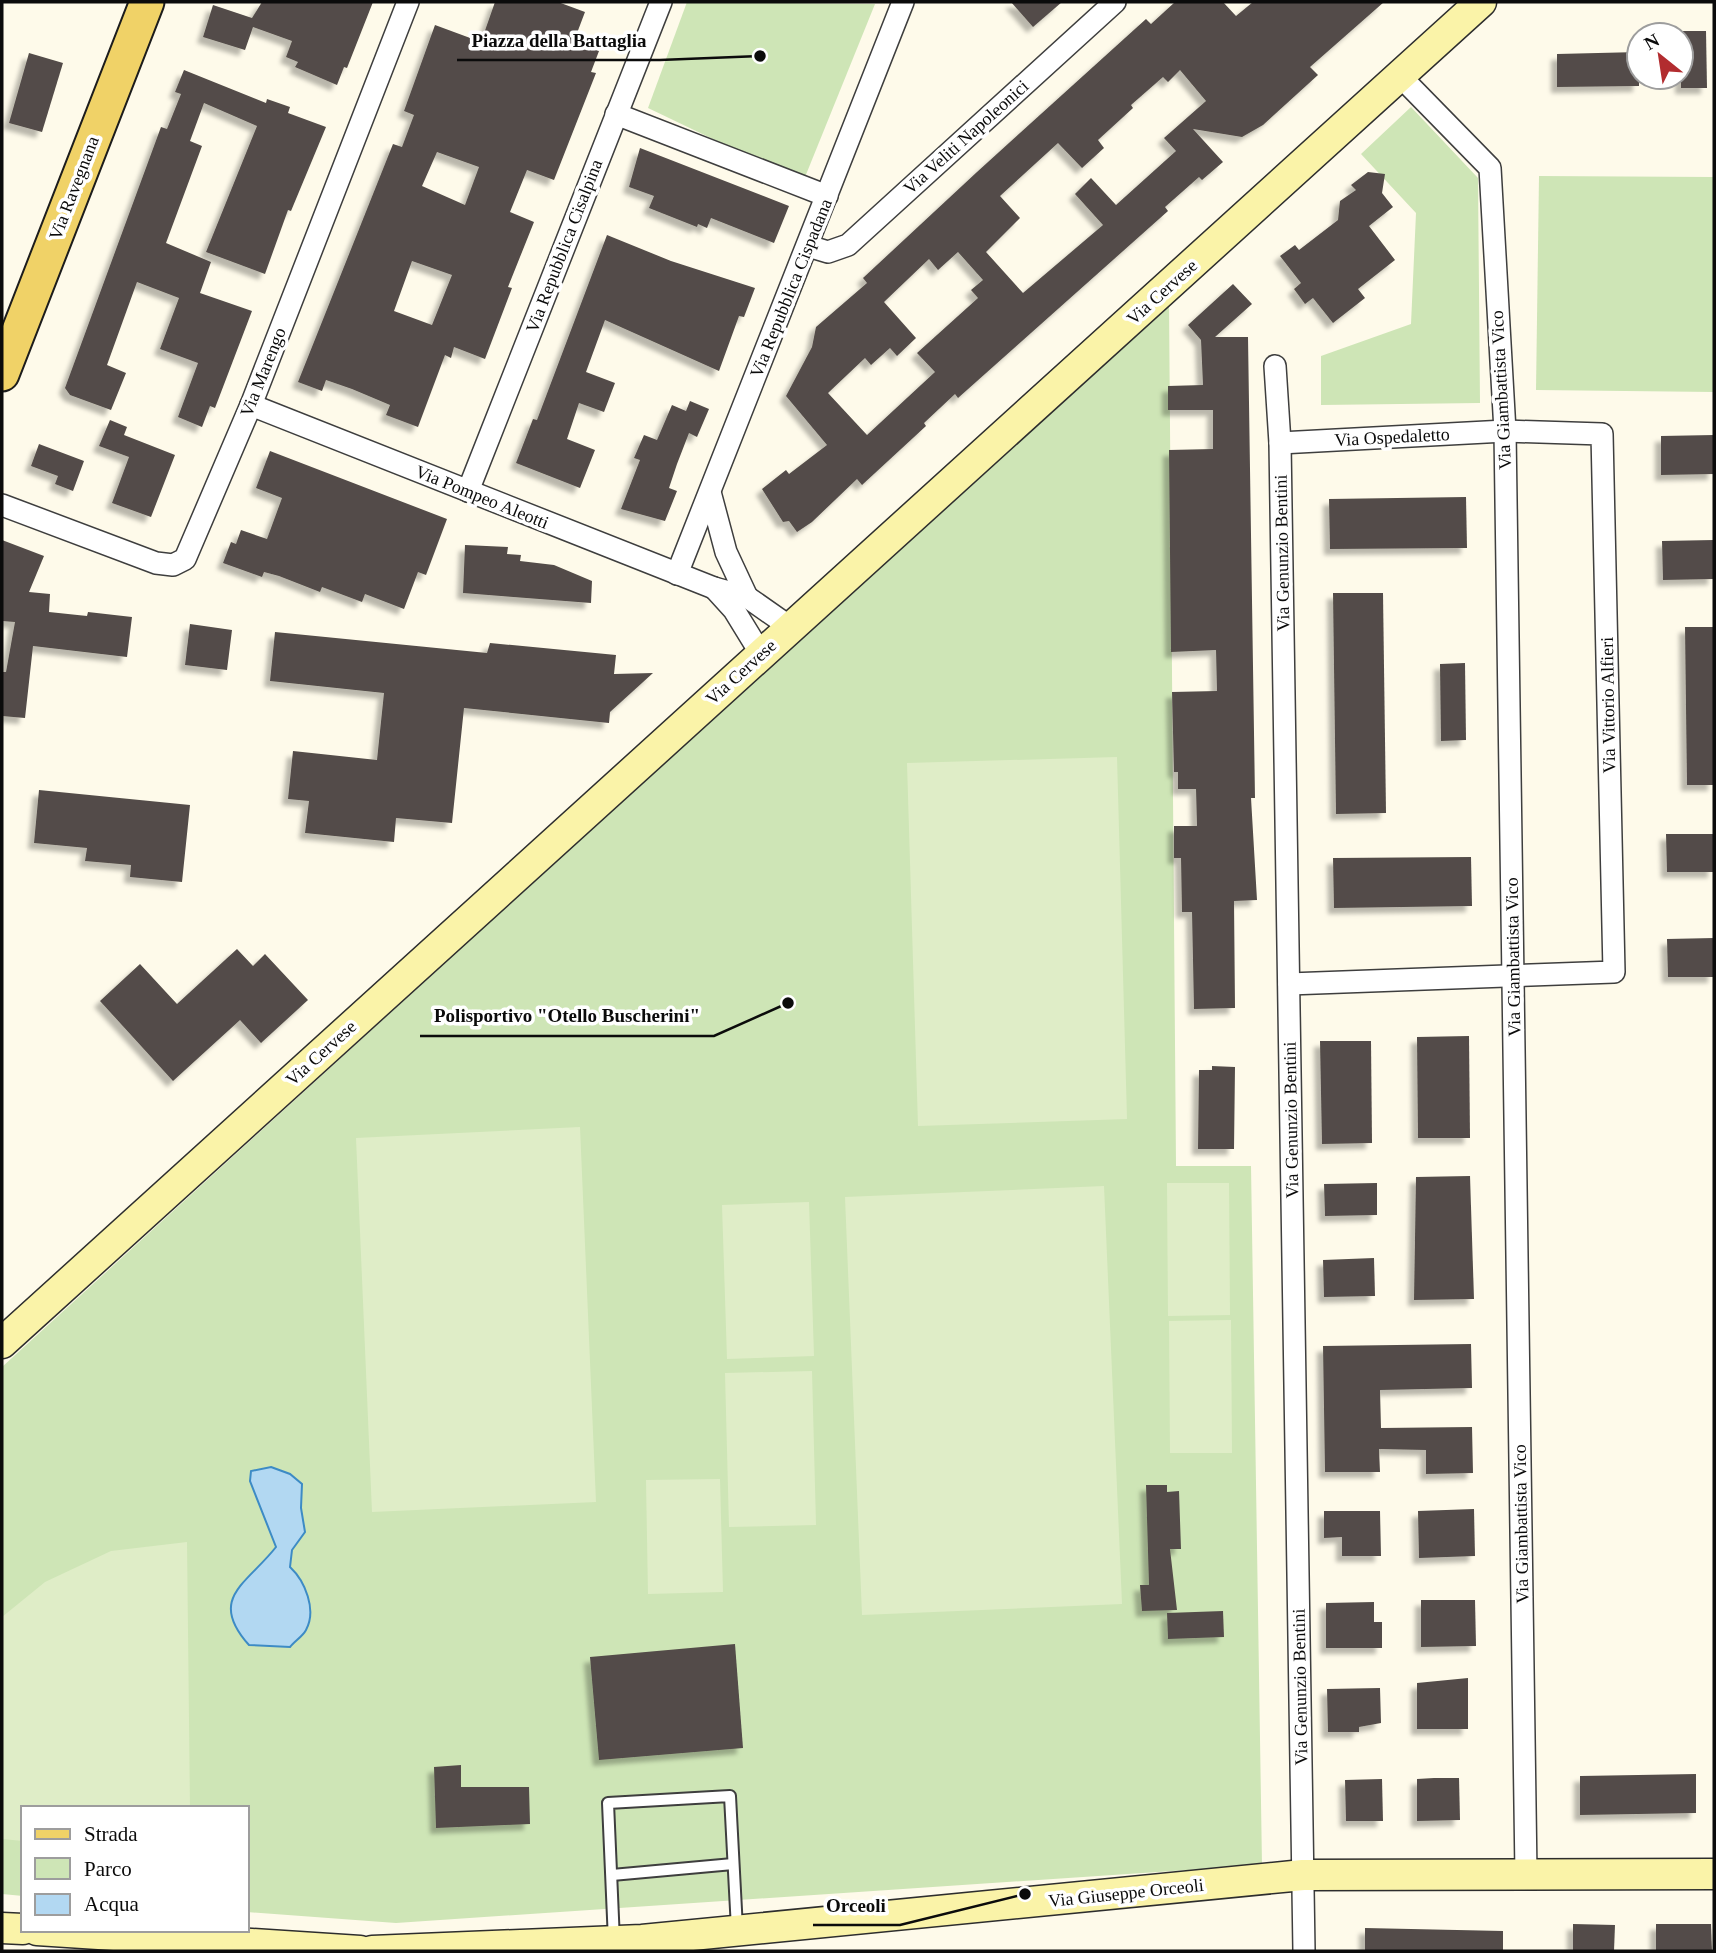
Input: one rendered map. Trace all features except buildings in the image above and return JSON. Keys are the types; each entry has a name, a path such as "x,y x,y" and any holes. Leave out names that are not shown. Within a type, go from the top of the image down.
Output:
{"main road":[{"name":"Via Ravegnana","path":"2,374 147,2"},
{"name":"Via Cervese","path":"2,1343 1481,2"},
{"name":"Via Giuseppe Orceoli","path":"372,1951 633,1944 1303,1875 1714,1874"},
{"path":"2,1928 21,1929"},
{"path":"56,1932 191,1946 360,1951"}],"street":[{"name":"Via Marengo","path":"2,505 156,564 173,565 184,559 195,539 251,405 408,2"},
{"name":"Via Repubblica Cispadana","path":"677,574 903,2"},
{"name":"Via Veliti Napoleonici","path":"808,246 828,252 848,245 1115,2"},
{"name":"Via Repubblica Cisalpina","path":"468,491 616,114 654,4"},
{"name":"Via Giambattista Vico","path":"1400,76 1490,168 1505,431 1526,1874"},
{"path":"616,114 827,197"},
{"name":"Via Genunzio Bentini","path":"1275,366 1280,443 1304,1951"},
{"name":"Via Pompeo Aleotti","path":"251,405 677,574 747,597"},
{"name":"Via Ospedaletto","path":"1280,443 1505,431"},
{"name":"Via Vittorio Alfieri","path":"1505,431 1602,434 1614,972 1514,976"},
{"path":"710,492 726,552 747,597 790,627"},
{"path":"714,588 734,610 761,654"},
{"path":"1289,984 1514,976"}],"lane":[{"path":"633,1944 612,1875 608,1803 730,1796 737,1932"},
{"path":"612,1875 733,1864"}],"green space":[{"path":"687,2 875,4 803,182 648,108"},
{"path":"1411,107 1478,178 1480,403 1321,405 1321,356 1411,324 1416,213 1361,154"},
{"path":"1539,176 1714,177 1714,392 1536,390"},
{"path":"1169,303 1176,1166 1251,1166 1262,1865 396,1923 248,1912 248,1806 21,1806 21,1896 2,1894 2,1367"},
{"path":"1117,757 1127,1119 918,1126 907,763"},
{"path":"580,1127 596,1502 372,1512 356,1138"},
{"path":"1167,1183 1229,1183 1230,1315 1168,1316"},
{"path":"1104,1186 1122,1604 862,1615 845,1197"},
{"path":"809,1202 814,1356 727,1359 722,1205"},
{"path":"1231,1320 1232,1453 1170,1453 1169,1321"},
{"path":"812,1371 816,1525 729,1527 725,1373"},
{"path":"720,1479 723,1592 648,1594 646,1480"},
{"path":"187,1542 190,1806 21,1806 21,1841 2,1839 2,1617 45,1582 111,1551"}],"water":[{"path":"271,1467 290,1474 302,1484 301,1508 305,1532 292,1550 290,1567 305,1588 310,1614 306,1630 290,1647 249,1645 231,1615 231,1603 236,1592 276,1547 250,1481 251,1471"}],"place":[{"name":"Piazza della Battaglia","path":"760,56"},
{"name":"Polisportivo \"Otello Buscherini\"","path":"788,1003"},
{"name":"Orceoli","path":"1025,1894"}]}
